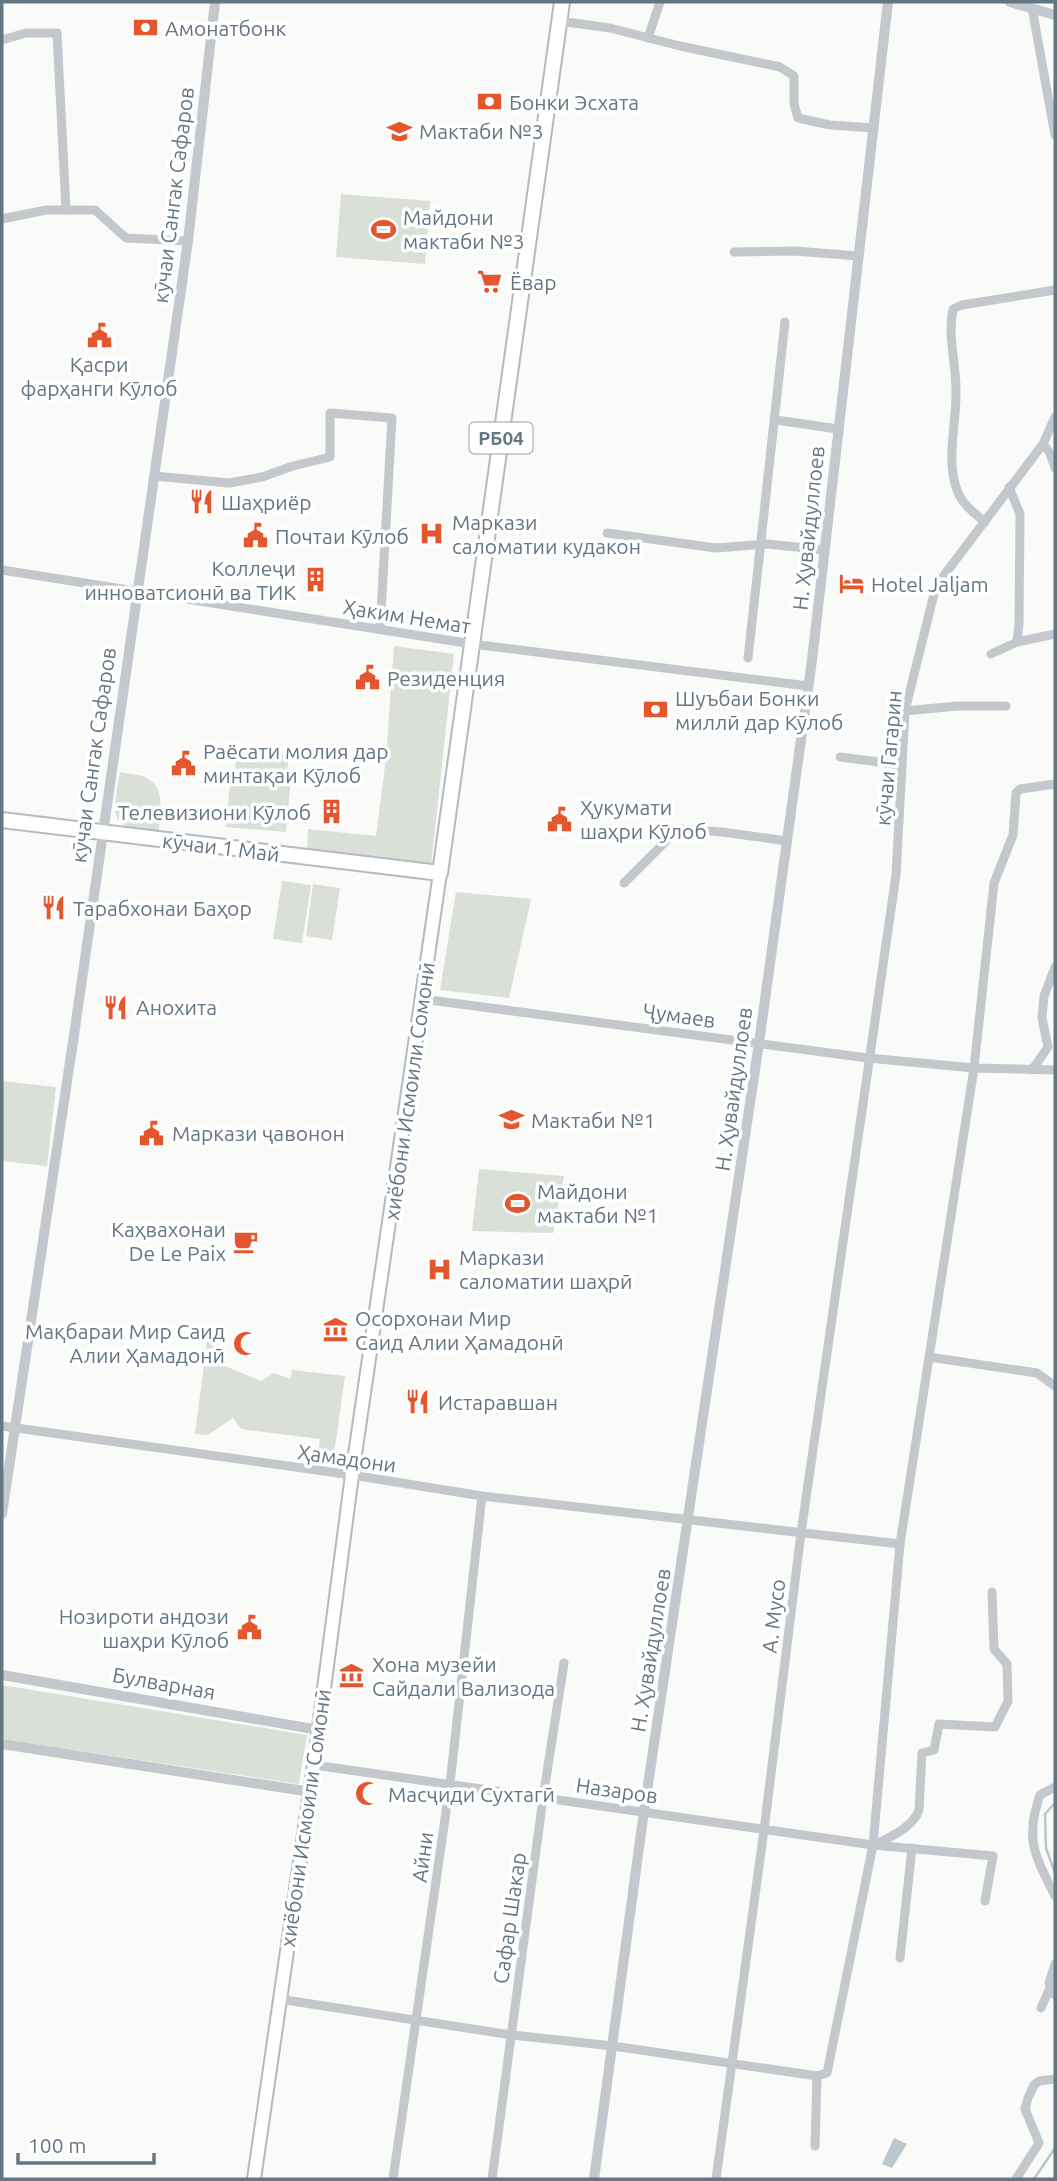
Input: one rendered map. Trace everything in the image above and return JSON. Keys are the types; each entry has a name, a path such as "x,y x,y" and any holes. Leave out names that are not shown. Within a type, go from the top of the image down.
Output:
{"main road":[{"name":"хиёбони Исмоили Сомонӣ","path":"254,2179 562,2"},
{"name":"кӯчаи 1 Май","path":"2,820 440,873"}],"street":[{"name":"кӯчаи Сангак Сафаров","path":"2,1514 188,242 215,2"},
{"path":"648,38 660,2"},
{"name":"Н. Ҳувайдуллоев","path":"594,2179 808,687 888,2"},
{"path":"1010,2 1055,15"},
{"path":"1032,8 1055,135"},
{"path":"559,21 610,28 780,67 794,76 794,104 798,118 830,125 874,128"},
{"path":"2,40 26,33 57,33 66,210"},
{"path":"2,219 46,210 95,210 126,238 188,242"},
{"path":"734,253 795,251 859,256"},
{"path":"985,522 963,503 952,469 956,391 950,322 953,309 962,304 1055,290"},
{"path":"748,658 785,322"},
{"path":"154,476 229,482 262,477 330,457 330,413 392,418 380,629"},
{"name":"кӯчаи Гагарин","path":"868,1058 896,875 905,711 936,586 1043,444 1055,417"},
{"path":"776,420 838,429"},
{"path":"1043,444 1053,454 1055,468"},
{"path":"1009,487 1020,514 1017,642"},
{"path":"607,533 716,548 760,545 824,550"},
{"name":"Ҳаким Немат","path":"2,570 472,644 808,687"},
{"path":"991,654 1017,642 1055,634"},
{"path":"905,711 957,706 1006,706"},
{"path":"840,757 902,765"},
{"path":"278,2000 733,2065 817,2076 827,2073 874,1845 900,1544 974,1068 994,883 1013,835 1016,793 1020,789 1055,783"},
{"path":"624,883 678,829 787,841"},
{"path":"1032,1070 1048,1047 1042,1018 1044,996 1055,967"},
{"name":"Ҷумаев","path":"422,999 868,1058 974,1068 1055,1070"},
{"name":"А. Мусо","path":"716,2179 801,1533 868,1058"},
{"path":"929,1357 1037,1373 1055,1386"},
{"name":"Ҳамадони","path":"2,1426 482,1496 900,1544"},
{"name":"Айни","path":"393,2179 450,1784 482,1496"},
{"path":"874,1845 909,1825 916,1818 919,1810 922,1753 934,1750 939,1724 995,1727 1007,1701 1007,1664 994,1649 992,1592"},
{"name":"Сафар Шакар","path":"492,2179 543,1798 564,1663"},
{"name":"Булварная","path":"2,1675 319,1730"},
{"path":"2,1744 310,1792"},
{"name":"Назаров","path":"314,1765 874,1845 993,1856 985,1901"},
{"path":"1055,1787 1040,1796 1032,1832 1037,1861 1055,1896"},
{"path":"900,1958 912,1849"},
{"path":"1041,2008 1052,1992 1049,1983 1055,1964"},
{"path":"815,2146 817,2076"},
{"path":"1016,2179 1038,2143 1025,2109 1028,2098 1039,2081 1055,2079"}],"shaded area":[{"name":"Майдони мактаби №3","path":"341,194 430,201 425,264 336,257"},
{"path":"394,646 454,654 431,866 307,849 308,829 376,836 386,758"},
{"path":"237,749 289,755 287,774 235,769"},
{"path":"120,772 145,777 158,790 161,804 159,833 130,827 117,818 115,810"},
{"path":"231,772 291,778 286,832 226,827"},
{"path":"282,881 311,885 302,943 273,939"},
{"path":"313,884 340,888 332,940 306,936"},
{"path":"456,892 531,899 509,998 440,990"},
{"path":"2,1081 56,1087 47,1166 2,1161"},
{"name":"Майдони мактаби №1","path":"479,1169 564,1176 553,1233 472,1231"},
{"path":"207,1341 216,1341 213,1361 261,1381 274,1373 291,1379 292,1370 345,1376 334,1454 318,1452 320,1439 241,1429 233,1418 208,1435 195,1434"},
{"path":"2,1685 307,1735 299,1784 2,1739"},
{"path":"894,2138 907,2144 892,2168 882,2164"}],"waterway":[{"path":"1055,1803 1045,1814 1046,1848 1055,1873"},
{"path":"1034,2179 1055,2148"}],"place":[{"name":"Амонатбонк","path":"145,28"},
{"name":"Бонки Эсхата","path":"489,102"},
{"name":"Мактаби №3","path":"399,131"},
{"name":"Майдони мактаби №3","path":"383,229"},
{"name":"Ёвар","path":"490,282"},
{"name":"Қасри фарҳанги Кӯлоб","path":"99,335"},
{"name":"Шаҳриёр","path":"201,502"},
{"name":"Маркази саломатии кудакон","path":"432,534"},
{"name":"Почтаи Кӯлоб","path":"255,536"},
{"name":"Коллеҷи инноватсионӣ ва ТИК","path":"316,580"},
{"name":"Hotel Jaljam","path":"851,584"},
{"name":"Резиденция","path":"367,678"},
{"name":"Шуъбаи Бонки миллӣ дар Кӯлоб","path":"655,710"},
{"name":"Раёсати молия дар минтақаи Кӯлоб","path":"183,763"},
{"name":"Телевизиони Кӯлоб","path":"331,812"},
{"name":"Ҳукумати шаҳри Кӯлоб","path":"560,819"},
{"name":"Тарабхонаи Баҳор","path":"53,908"},
{"name":"Анохита","path":"116,1007"},
{"name":"Мактаби №1","path":"511,1120"},
{"name":"Маркази ҷавонон","path":"152,1133"},
{"name":"Майдони мактаби №1","path":"517,1203"},
{"name":"Каҳвахонаи De Le Paix","path":"246,1241"},
{"name":"Маркази саломатии шаҳрӣ","path":"439,1269"},
{"name":"Осорхонаи Мир Саид Алии Ҳамадонӣ","path":"335,1330"},
{"name":"Мақбараи Мир Саид Алии Ҳамадонӣ","path":"245,1343"},
{"name":"Истаравшан","path":"418,1402"},
{"name":"Нозироти андози шаҳри Кӯлоб","path":"249,1628"},
{"name":"Хона музейи Сайдали Вализода","path":"352,1676"},
{"name":"Масҷиди Сухтагӣ","path":"368,1794"}]}
